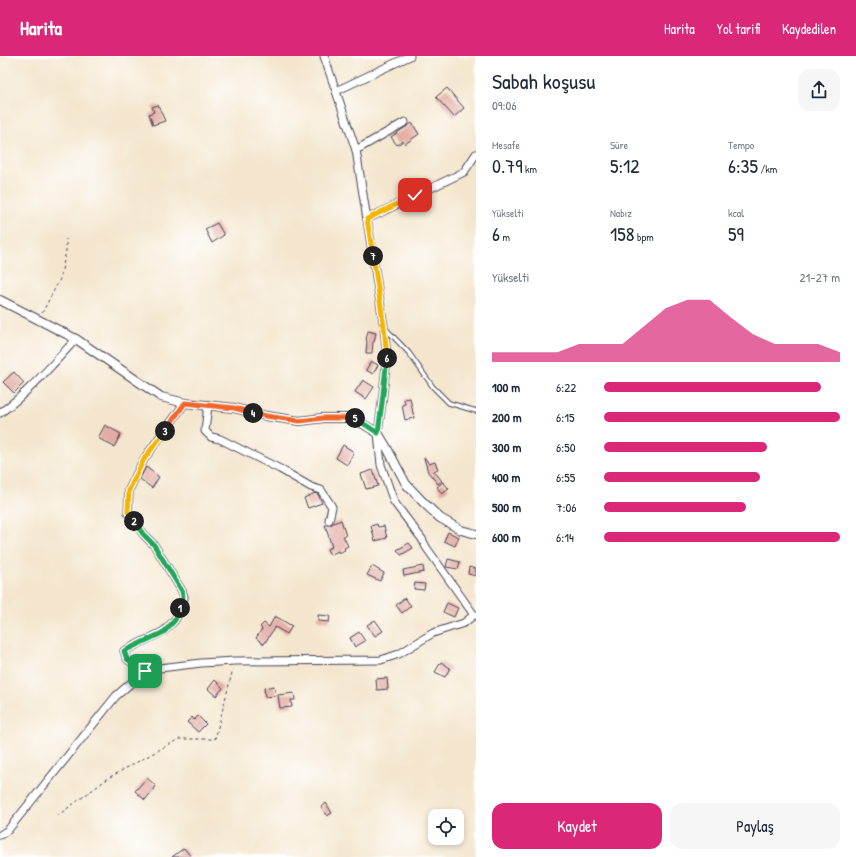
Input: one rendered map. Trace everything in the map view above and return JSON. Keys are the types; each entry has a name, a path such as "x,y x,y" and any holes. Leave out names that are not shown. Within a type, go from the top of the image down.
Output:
{"street":[{"path":"0,834 8,830 116,696 145,671 160,668 235,661 381,660 399,654 433,632 464,623 475,615 426,547 422,539 394,502 381,465 378,433 387,357 384,327 356,150 324,56"},
{"path":"336,91 410,56"},
{"path":"356,150 405,122"},
{"path":"367,219 464,172 476,154"},
{"path":"0,300 76,339 161,397 185,403 234,408 266,416 300,421 323,418 353,418 378,433 406,484 423,502 440,518 461,530 476,534"},
{"path":"0,413 14,403 51,367 76,339"},
{"path":"145,671 127,659 124,651 164,632 175,620 183,603 184,597 182,591 154,545 143,534 128,512 129,490 144,459 185,403"},
{"path":"208,405 205,430 212,437 220,439 280,469 311,487 321,490 332,507 329,520"}],"lane":[{"path":"384,327 409,353 433,387 449,403 476,411"}],"path":[{"path":"38,320 60,279 66,251 66,239"},
{"path":"57,816 110,777 179,739 215,739 235,661"}],"building":[{"path":"447,88 464,108 454,117 436,97"},
{"path":"158,105 165,121 153,125 149,114 154,112 152,107"},
{"path":"412,123 419,134 405,144 403,141 397,145 391,137"},
{"path":"217,223 224,235 212,243 205,229"},
{"path":"368,331 376,333 372,353 366,353"},
{"path":"371,361 378,365 373,374 366,370"},
{"path":"14,372 24,383 14,393 3,382"},
{"path":"363,380 374,387 366,399 355,392"},
{"path":"410,398 414,418 405,420 402,405 405,404 404,399"},
{"path":"105,425 121,434 114,447 98,438"},
{"path":"343,445 354,452 347,465 336,458"},
{"path":"424,458 429,464 435,462 438,469 434,471 442,481 438,484 428,472"},
{"path":"146,467 159,477 152,488 140,479"},
{"path":"373,470 378,486 366,489 361,474"},
{"path":"443,482 449,489 442,494 437,487"},
{"path":"315,493 318,494 322,503 308,508 304,498"},
{"path":"341,520 346,536 343,536 348,546 344,548 345,550 339,553 338,551 330,555 327,549 332,547 325,525 331,525"},
{"path":"377,524 378,527 384,526 387,538 375,541 371,526"},
{"path":"448,532 459,537 455,546 444,541"},
{"path":"409,543 413,548 401,555 397,550"},
{"path":"448,559 460,562 458,569 446,567"},
{"path":"372,566 384,573 380,581 367,575"},
{"path":"423,566 424,572 404,576 403,570"},
{"path":"469,567 476,569 476,576 468,574"},
{"path":"415,583 425,584 424,590 414,589"},
{"path":"405,598 411,606 402,613 396,605"},
{"path":"447,603 458,608 454,617 443,612"},
{"path":"318,615 330,616 329,622 318,621"},
{"path":"275,616 292,626 287,634 275,627 264,644 256,638 262,629 260,627 264,623 269,627"},
{"path":"375,620 383,631 375,636 367,625"},
{"path":"359,632 365,641 355,647 350,638"},
{"path":"441,662 450,668 445,677 435,672"},
{"path":"387,678 388,689 377,690 376,679"},
{"path":"215,680 223,688 216,696 208,689"},
{"path":"274,686 276,696 265,697 264,688"},
{"path":"294,693 295,700 291,700 292,707 280,708 278,695"},
{"path":"198,716 206,724 198,732 187,722 192,717 194,720"},
{"path":"147,778 156,786 145,800 135,791"},
{"path":"326,803 332,813 327,816 321,807"},
{"path":"184,848 191,857 172,857"}],"route":[{"path":"145,671 127,659 124,651 164,632 175,620 183,603 184,597 182,591 154,545 143,534 128,512 129,490 144,459 185,403 234,408 266,416 300,421 323,418 353,418 378,433 387,357 384,327 367,219 415,195"}]}
